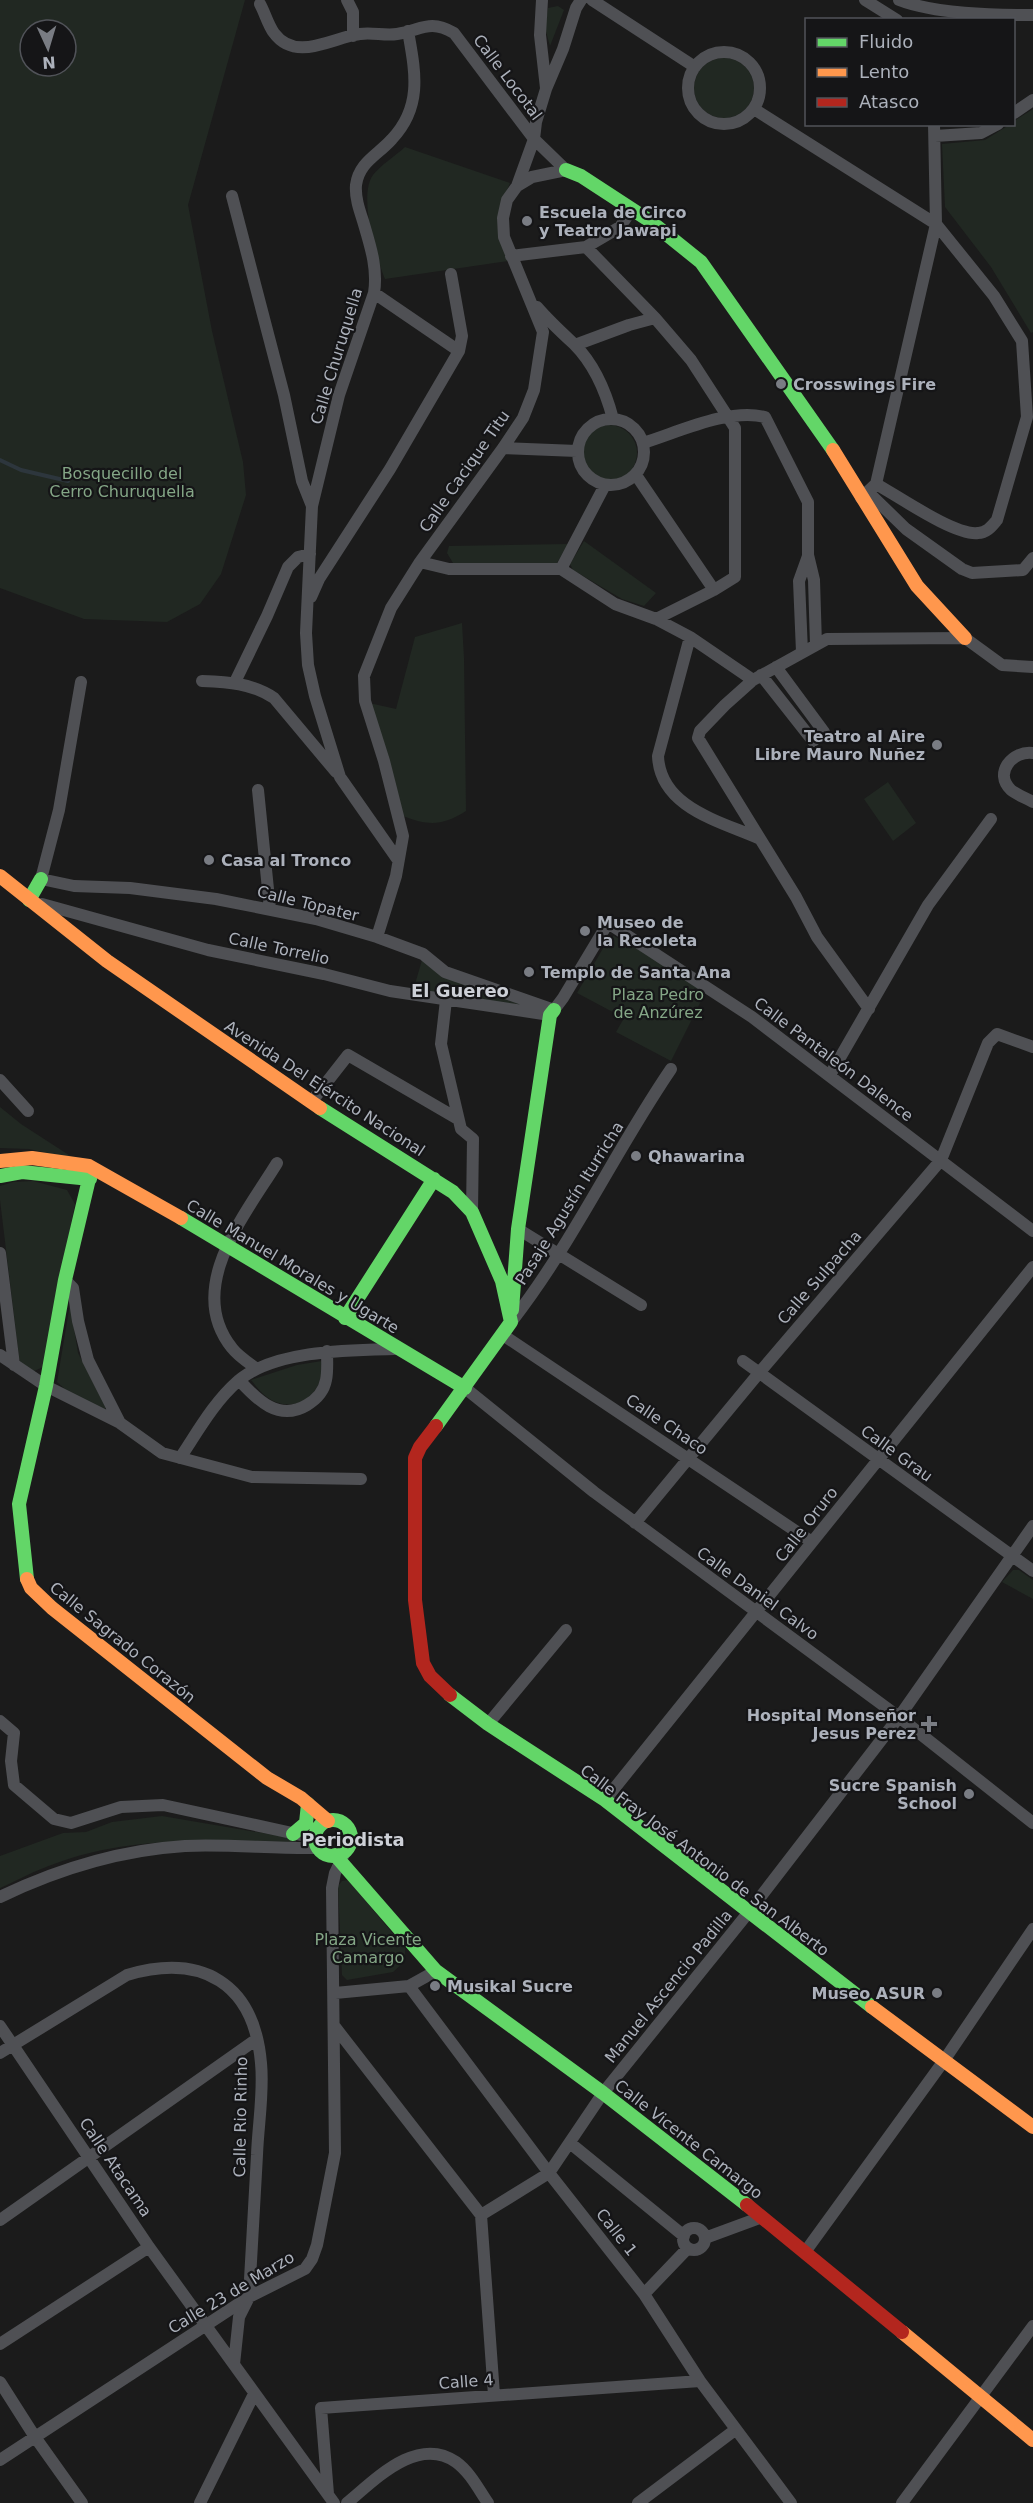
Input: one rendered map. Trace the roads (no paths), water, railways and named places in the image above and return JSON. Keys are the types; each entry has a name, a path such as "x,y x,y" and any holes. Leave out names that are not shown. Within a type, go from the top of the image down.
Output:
{"main road":[{"path":"566,170 581,176 659,227 706,269 824,435 868,491 917,586 965,638"},
{"name":"Avenida Del Ejército Nacional","path":"0,876 107,961 312,1101 453,1192 472,1212 502,1281 511,1322"},
{"path":"29,900 41,879"},
{"path":"465,1388 511,1322 518,1229 552,1012"},
{"name":"Calle Manuel Morales y Ugarte","path":"0,1161 17,1158 88,1166 227,1244 465,1388"},
{"path":"0,1176 22,1172 89,1179 104,1175"},
{"name":"Calle Sagrado Corazón","path":"89,1179 65,1280 46,1386 19,1504 23,1562 31,1588 52,1608 267,1778 308,1804 328,1821"},
{"path":"345,1317 434,1179"},
{"name":"Calle Fray José Antonio de San Alberto","path":"465,1388 420,1447 415,1458 415,1600 423,1663 430,1676 459,1703 488,1724 605,1800 943,2062 1033,2127"},
{"path":"293,1834 306,1823 308,1804"},
{"path":"328,1821 339,1821 348,1828 351,1840 340,1856 323,1852 317,1843 319,1827 328,1821"},
{"name":"Calle Vicente Camargo","path":"340,1856 436,1971 603,2093 762,2217 1033,2440"}],"street":[{"path":"347,0 353,12 353,36"},
{"path":"542,0 540,35 546,89"},
{"name":"Calle Cacique Titu","path":"377,937 396,876 403,836 384,761 365,701 364,676 390,609 420,562 523,418 534,390 543,332 504,237 503,218 507,200 517,186 534,139 536,122 546,89 581,0"},
{"path":"592,0 695,67"},
{"path":"865,0 894,18"},
{"path":"898,0 933,9 1033,15"},
{"path":"919,0 933,9"},
{"name":"Calle Locotal","path":"260,4 274,33 286,45 312,48 360,34 397,34 422,26 440,26 454,33 534,139 566,170"},
{"name":"Calle Churuquella","path":"340,777 323,725 308,665 306,633 312,506 339,395 374,293 376,277 374,259 356,201 356,185 360,170 393,139 408,117 416,94 408,31"},
{"path":"718,53 733,53 746,59 755,69 760,83 759,97 754,109 743,119 730,124 716,123 703,118 693,107 688,94 689,80 695,67 705,57 718,53"},
{"path":"1015,111 1033,100"},
{"path":"754,109 936,224 994,296 1022,341 1030,417 997,520 989,530 977,534 952,528 868,491"},
{"path":"868,491 936,224 934,130 981,133 994,126"},
{"path":"517,186 532,177 566,170"},
{"path":"232,196 284,394 302,481 312,506"},
{"path":"511,256 586,247 620,227 632,209"},
{"path":"586,247 656,318 690,360 735,428 735,577 656,619"},
{"path":"308,604 320,579 390,469 459,351 462,336 451,274"},
{"path":"374,293 459,351"},
{"path":"531,299 554,327 575,345 595,371 613,419"},
{"path":"575,345 629,325 656,318"},
{"path":"643,443 728,416 755,414 765,417 808,502 808,555 814,580 816,645"},
{"path":"613,419 632,426 643,443 644,454 636,475 627,482 616,485 605,485 588,477 578,460 577,451 585,431 602,420 613,419"},
{"path":"503,448 577,451"},
{"path":"636,475 714,590"},
{"path":"561,569 605,485"},
{"path":"868,491 906,529 962,569 972,573 1023,570 1033,558"},
{"path":"235,682 288,567 298,557 310,554"},
{"path":"802,652 799,581 808,555"},
{"path":"420,562 449,569 561,569 615,603 656,619 757,678 813,741 824,732 776,667"},
{"path":"690,637 658,756 659,768 668,788 679,801 758,838"},
{"path":"869,1009 818,937 796,897 698,738 699,731 724,705 757,678 827,639 965,638 1002,665 1033,667"},
{"path":"202,681 235,682 262,690 274,698 340,777 398,861"},
{"path":"41,879 59,810 81,682"},
{"path":"1033,753 1025,752 1012,757 1006,766 1005,775 1012,790 1033,802"},
{"path":"258,790 270,909"},
{"path":"830,1075 928,905 991,819"},
{"name":"Calle Topater","path":"41,879 74,886 130,888 270,909 377,937 423,954 445,972 552,1012"},
{"name":"Calle Torrelio","path":"29,900 207,950 324,974 390,991 552,1012"},
{"name":"Calle Pantaleón Dalence","path":"552,1012 563,998 608,923 752,1017 1033,1231"},
{"path":"446,1000 441,1044 461,1129 473,1139 472,1212"},
{"name":"Calle Sulpacha","path":"635,1523 759,1373 941,1160 988,1043 997,1034 1015,1038 1033,1047"},
{"path":"312,1101 348,1055 458,1119"},
{"name":"Pasaje Agustín Iturricha","path":"511,1322 560,1254 651,1098 671,1069"},
{"path":"0,1080 28,1111"},
{"path":"257,1369 232,1349 219,1327 214,1303 214,1281 227,1244 277,1163"},
{"path":"518,1229 640,1305"},
{"path":"0,1253 14,1365"},
{"name":"Calle Oruro","path":"605,1800 757,1614 1033,1267"},
{"path":"65,1280 73,1288 78,1321 88,1360 120,1423"},
{"name":"Calle Chaco","path":"503,1335 812,1542"},
{"path":"180,1458 216,1404 239,1380 257,1369 327,1351 399,1349"},
{"path":"239,1380 254,1397 274,1410 296,1412 315,1401 321,1394 326,1380 327,1351"},
{"path":"0,1355 46,1386 120,1423 162,1453 252,1477 361,1479"},
{"name":"Calle Grau","path":"743,1361 878,1461 1033,1571"},
{"name":"Calle Daniel Calvo","path":"465,1388 635,1523 899,1717 1033,1823"},
{"name":"Manuel Ascencio Padilla","path":"482,2215 549,2173 603,2093 748,1913 899,1717 1033,1526"},
{"path":"488,1724 566,1630"},
{"path":"0,1721 14,1733 11,1761 14,1785 54,1819 70,1823 121,1807 163,1805 293,1834 317,1843"},
{"path":"0,1897 61,1871 145,1850 186,1846 317,1843"},
{"name":"Calle 23 de Marzo","path":"0,2460 249,2297 304,2269 312,2259 317,2245 335,2152 335,1993 332,1888 340,1856"},
{"path":"805,2252 943,2062 1033,1929"},
{"name":"Calle Rio Rinho","path":"0,2053 127,1975 145,1970 169,1967 195,1969 210,1975 228,1987 238,1998 250,2016 261,2065 249,2297 238,2317 234,2364"},
{"path":"335,1993 410,1986 436,1971"},
{"name":"Calle 1","path":"410,1986 549,2173 644,2294 700,2381 791,2503"},
{"name":"Calle Atacama","path":"0,2026 149,2247 331,2499"},
{"path":"335,2027 482,2215 494,2395"},
{"path":"0,2220 257,2039"},
{"path":"570,2143 684,2236"},
{"path":"705,2238 702,2231 695,2228 688,2230 684,2236 684,2243 688,2248 694,2250 701,2247 705,2238 762,2217"},
{"path":"0,2344 149,2247"},
{"path":"644,2294 688,2248"},
{"path":"902,2503 1033,2326"},
{"name":"Calle 4","path":"331,2499 321,2408 700,2381"},
{"path":"0,2382 35,2437 82,2503"},
{"path":"200,2503 254,2394"},
{"path":"638,2503 735,2430"},
{"path":"347,2503 392,2466 414,2456 429,2453 456,2462 488,2503"}],"waterway":[{"path":"0,460 21,470 68,481"}],"place":[{"name":"Escuela de Circo y Teatro Jawapi","path":"527,221"},
{"name":"Crosswings Fire","path":"781,384"},
{"name":"Teatro al Aire Libre Mauro Nuñez","path":"937,745"},
{"name":"Casa al Tronco","path":"209,860"},
{"name":"Museo de la Recoleta","path":"585,931"},
{"name":"Templo de Santa Ana","path":"529,972"},
{"name":"Qhawarina","path":"636,1156"},
{"name":"Hospital Monseñor Jesus Perez","path":"929,1724"},
{"name":"Sucre Spanish School","path":"969,1794"},
{"name":"Musikal Sucre","path":"435,1986"},
{"name":"Museo ASUR","path":"937,1993"}],"district":[{"name":"El Guereo","path":"460,991"},
{"name":"Periodista","path":"353,1840"}],"park label":[{"name":"Bosquecillo del Cerro Churuquella","path":"122,482"},
{"name":"Plaza Pedro de Anzúrez","path":"658,1003"},
{"name":"Plaza Vicente Camargo","path":"368,1948"}]}
